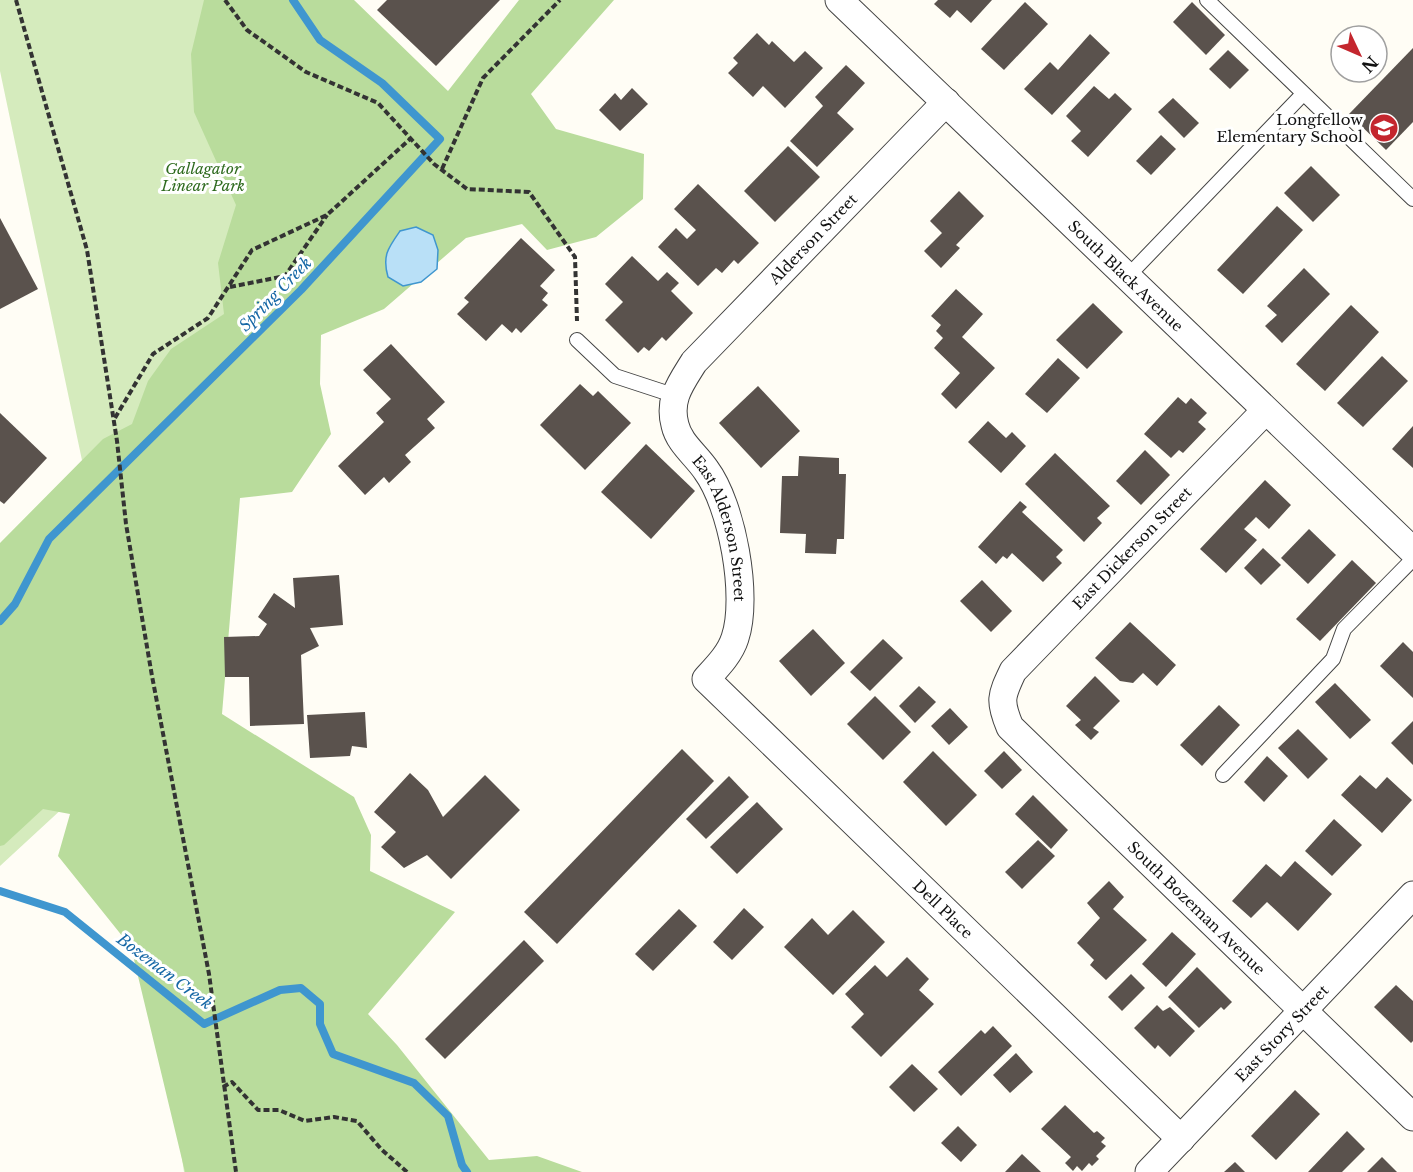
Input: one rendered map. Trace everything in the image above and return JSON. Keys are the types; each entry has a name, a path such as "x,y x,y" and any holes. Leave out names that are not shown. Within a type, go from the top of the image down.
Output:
{"street":[{"name":"South Black Avenue","path":"839,0 1413,551"},
{"name":"Alderson Street","path":"679,387 694,362 946,102"},
{"name":"East Alderson Street","path":"679,387 675,425 687,448 706,470 720,495 736,554 740,586 739,616 735,639 722,661 706,679"},
{"name":"East Dickerson Street","path":"1004,689 1013,671 1265,411"},
{"name":"Dell Place","path":"706,679 1181,1138"},
{"name":"South Bozeman Avenue","path":"1004,689 1001,707 1010,727 1413,1117"},
{"name":"East Story Street","path":"1149,1172 1413,895"}],"lane":[{"path":"1207,0 1413,199"},
{"path":"1127,277 1303,94"},
{"path":"577,340 615,376 679,387"},
{"path":"1223,775 1333,659 1344,630 1413,560"}],"path":[{"path":"16,0 87,250 117,441 126,524 152,675 209,974 236,1172"},
{"path":"225,0 247,30 306,72 378,103 434,164 467,189 529,192 575,257 577,340"},
{"path":"442,169 483,78 560,0"},
{"path":"229,288 285,276 327,214 410,139"},
{"path":"114,420 153,354 208,318 252,250 327,214"},
{"path":"223,1087 232,1082 258,1110 279,1110 305,1121 334,1117 357,1121 381,1149 407,1172"}],"green space":[{"name":"Gallagator Linear Park","path":"0,0 341,0 163,481 185,725 317,1056 453,1172 184,1172 165,1042 129,747 0,866 0,578 87,484 0,71"},
{"name":"Gallagator Linear Park","path":"204,0 354,0 448,91 519,0 614,0 531,94 556,129 644,154 643,199 596,237 547,250 522,224 466,238 384,309 321,335 320,384 331,434 292,492 240,498 222,714 354,797 371,835 370,871 455,912 368,1014 397,1045 489,1160 537,1156 582,1172 185,1172 131,947 58,856 70,814 43,809 4,845 0,846 0,543 103,439 132,424 148,381 171,349 224,314 218,263 236,205 194,112 191,54"}],"water":[{"path":"416,227 433,235 438,250 437,269 421,282 403,286 388,277 386,258 389,247 400,231"}],"building":[{"path":"387,0 500,0 436,66 377,10"},
{"path":"938,0 992,0 971,23 957,10 950,18 934,4"},
{"path":"1025,2 1048,24 1004,70 981,49"},
{"path":"1192,2 1225,35 1206,55 1173,22"},
{"path":"757,33 769,45 772,41 794,62 805,51 823,68 785,108 763,86 753,97 728,73 738,63 733,58"},
{"path":"1090,34 1110,53 1052,115 1024,89 1050,62 1058,70"},
{"path":"1413,48 1413,122 1386,150 1349,114 1378,84 1389,84 1389,73"},
{"path":"1228,50 1249,70 1230,89 1209,69"},
{"path":"846,65 865,83 837,113 854,129 817,167 790,141 823,106 815,97"},
{"path":"1094,86 1109,99 1115,93 1132,109 1088,157 1071,141 1081,131 1066,116"},
{"path":"632,88 648,104 620,131 599,110 615,93 621,100"},
{"path":"1173,98 1199,123 1184,138 1158,112"},
{"path":"1161,135 1176,149 1151,175 1136,161"},
{"path":"788,146 820,177 775,222 744,191"},
{"path":"1311,166 1340,195 1313,222 1284,193"},
{"path":"698,184 759,243 738,264 734,260 722,273 716,268 698,286 658,247 676,228 687,239 696,230 674,209"},
{"path":"959,191 984,216 956,245 960,248 941,268 924,251 942,233 930,221"},
{"path":"1277,206 1303,230 1243,294 1217,270"},
{"path":"0,218 38,289 0,309"},
{"path":"521,238 555,270 540,286 548,293 542,300 548,305 521,333 516,328 512,333 502,324 486,341 457,314 469,302 464,298"},
{"path":"632,256 658,281 667,272 679,283 671,291 693,313 666,341 662,337 649,351 644,347 638,353 605,320 623,302 605,284"},
{"path":"1304,268 1330,294 1282,343 1265,326 1277,315 1267,306"},
{"path":"956,289 983,314 962,337 995,368 956,409 941,394 960,373 934,348 943,338 936,331 941,325 931,316"},
{"path":"1093,303 1123,332 1087,369 1056,340"},
{"path":"1351,305 1379,332 1325,391 1296,364"},
{"path":"391,344 445,402 427,419 435,428 405,455 411,462 389,483 384,477 365,495 338,466 384,422 376,413 391,399 363,370"},
{"path":"1382,356 1408,381 1363,427 1337,403"},
{"path":"1058,358 1080,378 1047,413 1025,394"},
{"path":"580,384 593,396 598,391 631,423 585,470 540,425"},
{"path":"758,386 800,431 761,468 719,423"},
{"path":"1178,397 1186,404 1191,398 1207,413 1198,422 1206,429 1183,453 1179,450 1171,458 1144,434"},
{"path":"0,413 47,458 4,504 0,501"},
{"path":"988,421 1006,438 1012,432 1026,446 1001,473 968,442"},
{"path":"1413,426 1413,468 1392,449"},
{"path":"646,444 695,491 651,539 601,492"},
{"path":"1145,450 1170,475 1141,505 1116,481"},
{"path":"1055,453 1110,506 1097,518 1102,523 1084,542 1025,484"},
{"path":"799,456 839,458 839,474 846,474 844,539 837,539 836,554 805,553 806,534 780,533 782,476 798,476"},
{"path":"1265,480 1291,505 1269,529 1256,517 1244,529 1257,540 1226,573 1200,549"},
{"path":"1020,501 1027,507 1022,512 1063,550 1056,557 1062,563 1043,582 1012,553 1007,559 1003,556 996,564 978,547"},
{"path":"1309,529 1336,555 1308,584 1281,558"},
{"path":"1263,548 1281,565 1261,585 1244,568"},
{"path":"1352,560 1376,583 1320,641 1296,619"},
{"path":"339,575 343,625 310,628 319,646 301,655 304,724 250,726 249,677 225,677 224,637 259,636 267,624 258,617 274,593 295,608 293,578"},
{"path":"982,580 1012,611 991,632 960,601"},
{"path":"1130,622 1176,665 1157,686 1143,673 1133,683 1120,681 1095,658"},
{"path":"813,629 845,663 811,696 779,661"},
{"path":"883,639 903,658 870,691 850,672"},
{"path":"1403,642 1413,652 1413,698 1380,666"},
{"path":"1095,676 1120,701 1093,728 1099,732 1091,740 1075,725 1081,720 1066,706"},
{"path":"1335,683 1371,720 1350,739 1315,702"},
{"path":"919,686 936,702 915,723 899,706"},
{"path":"875,696 911,732 883,760 847,724"},
{"path":"1219,705 1240,725 1202,766 1180,745"},
{"path":"950,708 968,727 949,745 931,726"},
{"path":"365,712 367,748 352,746 350,756 310,758 307,715"},
{"path":"1413,721 1413,765 1391,743"},
{"path":"1298,729 1328,759 1308,779 1278,748"},
{"path":"682,749 714,781 557,944 524,912"},
{"path":"933,751 977,795 946,826 903,782"},
{"path":"1004,751 1022,770 1002,789 984,771"},
{"path":"1267,756 1288,776 1264,802 1244,782"},
{"path":"410,773 428,790 443,817 485,775 520,810 451,879 427,855 404,868 381,847 396,832 374,812"},
{"path":"1360,775 1376,789 1387,777 1412,800 1382,833 1341,795"},
{"path":"729,776 749,797 706,839 686,819"},
{"path":"1033,795 1068,830 1051,849 1015,814"},
{"path":"757,802 783,829 737,874 710,847"},
{"path":"1334,819 1362,845 1332,876 1305,851"},
{"path":"1038,840 1055,856 1022,889 1005,872"},
{"path":"1295,861 1332,894 1298,931 1267,902 1251,918 1232,901 1266,864 1281,877"},
{"path":"1109,881 1124,897 1113,909 1147,940 1106,980 1090,965 1094,960 1077,943 1100,918 1087,903"},
{"path":"744,908 764,927 732,960 713,942"},
{"path":"679,909 697,926 653,971 635,954"},
{"path":"853,910 885,942 833,995 784,947 812,918 828,935"},
{"path":"1172,932 1196,954 1166,987 1142,964"},
{"path":"524,940 544,961 445,1059 425,1039"},
{"path":"907,957 929,979 919,990 934,1004 881,1057 851,1027 864,1014 845,994 875,965 887,977"},
{"path":"1197,967 1232,1002 1224,1010 1221,1007 1199,1028 1168,997"},
{"path":"1131,974 1145,988 1122,1011 1108,997"},
{"path":"1396,985 1413,1001 1413,1041 1411,1043 1374,1007"},
{"path":"1157,1005 1163,1011 1170,1007 1195,1031 1170,1057 1158,1045 1155,1049 1134,1028"},
{"path":"993,1026 1012,1046 961,1096 938,1072 981,1030 985,1034"},
{"path":"1016,1053 1033,1072 1010,1093 993,1075"},
{"path":"912,1064 938,1089 914,1112 889,1087"},
{"path":"1295,1090 1320,1114 1276,1160 1251,1136"},
{"path":"1065,1105 1094,1133 1097,1131 1105,1138 1101,1142 1106,1146 1096,1156 1099,1159 1092,1166 1089,1163 1082,1171 1077,1166 1073,1171 1065,1163 1071,1157 1041,1129"},
{"path":"958,1126 977,1145 961,1162 941,1143"},
{"path":"1347,1131 1365,1149 1342,1172 1308,1172"},
{"path":"1022,1154 1041,1172 1005,1172"},
{"path":"1382,1157 1397,1172 1367,1172"},
{"path":"1235,1162 1245,1172 1224,1172"}],"waterway":[{"name":"Spring Creek","path":"0,621 15,604 49,539 301,290 440,139 382,83 320,40 293,0"},
{"name":"Bozeman Creek","path":"0,891 65,912 204,1024 280,990 301,988 320,1004 320,1024 333,1054 414,1083 448,1116 462,1165 467,1172"}],"place":[{"name":"Longfellow Elementary School","path":"1384,128"}]}
